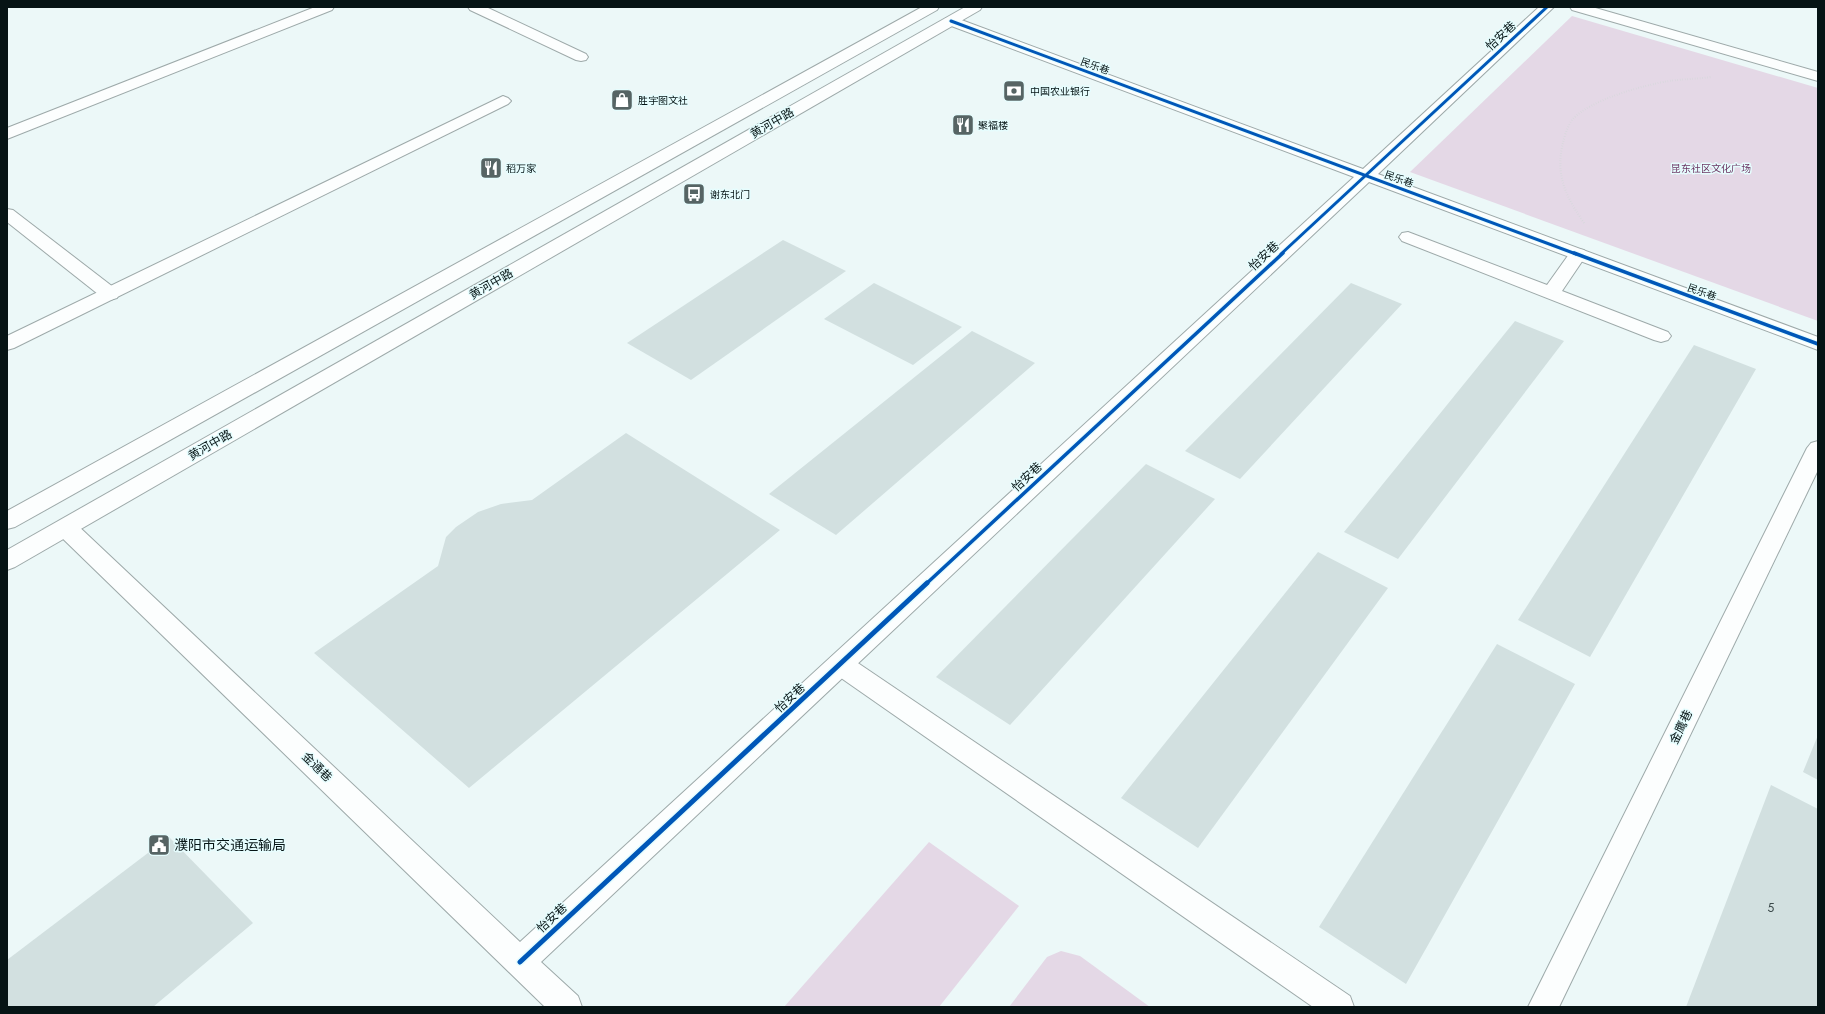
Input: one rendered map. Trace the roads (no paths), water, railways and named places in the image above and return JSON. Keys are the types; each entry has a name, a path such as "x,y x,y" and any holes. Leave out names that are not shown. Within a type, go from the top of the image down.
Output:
{"street":[{"path":"7,134 327,7"},
{"path":"474,7 581,57"},
{"name":"黄河中路","path":"7,521 932,7"},
{"name":"黄河中路","path":"7,562 976,7"},
{"name":"怡安巷","path":"520,962 1547,7"},
{"path":"1577,7 1818,77"},
{"name":"民乐巷","path":"951,21 1818,344"},
{"path":"7,344 503,101"},
{"path":"7,214 110,294"},
{"path":"1408,237 1661,336"},
{"path":"1550,293 1578,254"},
{"name":"金鹰巷","path":"1543,1007 1818,448"},
{"name":"金通巷","path":"66,528 567,1007"},
{"path":"840,664 1339,1007"}],"place":[{"name":"中国农业银行","path":"1014,91"},
{"name":"胜宇图文社","path":"622,100"},
{"name":"聚福楼","path":"963,125"},
{"name":"稻万家","path":"491,168"},
{"name":"谢东北门","path":"694,194"},
{"name":"濮阳市交通运输局","path":"159,845"}],"park label":[{"name":"昆东社区文化广场","path":"1711,168"}]}
